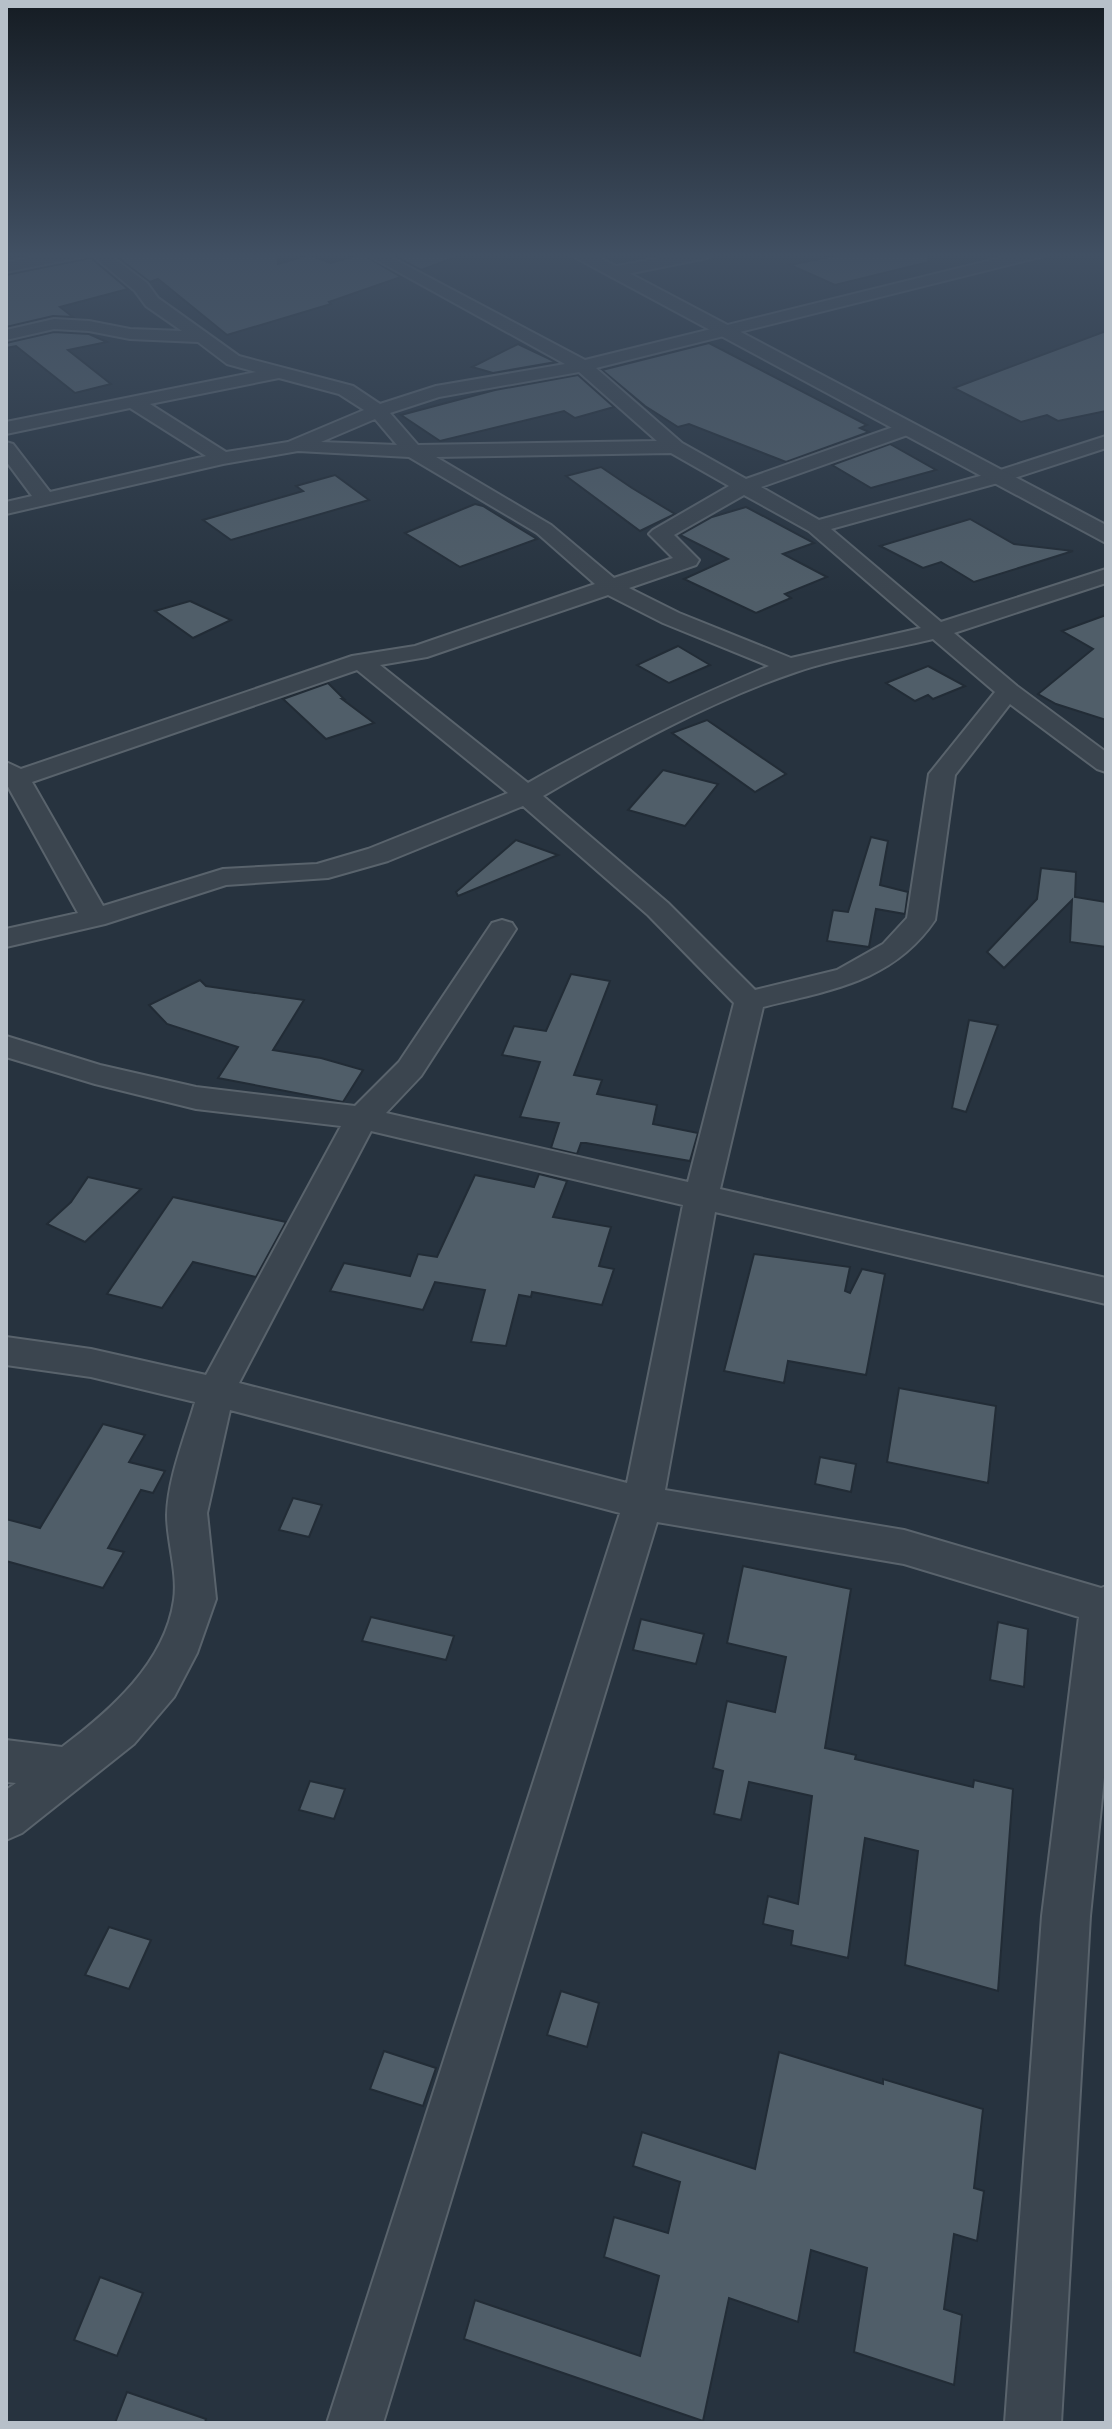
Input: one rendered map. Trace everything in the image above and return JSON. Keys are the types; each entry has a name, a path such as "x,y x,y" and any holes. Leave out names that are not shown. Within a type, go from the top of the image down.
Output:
{"street":[{"path":"258,366 332,385 356,396 378,411 413,451 544,529 612,588 671,618 789,666"},
{"path":"292,447 378,411 436,392 581,366"},
{"path":"583,366 675,447 816,527 1008,691 1106,764"},
{"path":"789,366 1106,535"},
{"path":"6,428 280,372"},
{"path":"133,402 223,458"},
{"path":"95,918 11,775 360,661 419,652 688,560 660,534 743,487 906,429"},
{"path":"816,527 998,477 1106,442"},
{"path":"6,508 223,458 292,447 413,451 675,447"},
{"path":"6,448 44,498"},
{"path":"6,938 95,918 223,877 318,872 378,855 524,796 595,755 688,709 789,666 938,631 1106,576"},
{"path":"360,661 636,890 716,964 749,1001"},
{"path":"749,1001 847,977 893,950 921,920 942,774 1008,691"},
{"path":"6,1818 119,1730 159,1683 182,1640 195,1599 187,1513 216,1392 362,1118 410,1069 502,929"},
{"path":"355,2423 643,1503 701,1199 749,1001"},
{"path":"6,1046 95,1074 196,1098 362,1118 1106,1291"},
{"path":"6,1351 91,1363 216,1392 643,1503 904,1547 1104,1605 1066,1916 1033,2423"},
{"path":"6,1761 68,1769"}],"building":[{"path":"42,366 89,366 111,384 75,393"},
{"path":"473,366 531,366 493,373"},
{"path":"616,366 754,366 867,425 860,428 869,432 786,462 689,424 678,427 645,406 602,370"},
{"path":"1012,366 1106,366 1106,411 1058,421 1047,415 1021,422 954,388"},
{"path":"578,375 614,407 575,418 564,411 440,441 401,415 495,390"},
{"path":"890,444 936,470 871,488 832,465"},
{"path":"601,467 675,514 640,531 566,476"},
{"path":"335,475 369,500 231,540 203,520 303,491 296,486"},
{"path":"475,504 537,539 460,567 405,533"},
{"path":"746,507 814,543 783,554 827,577 785,594 791,598 756,613 684,579 728,559 680,535 712,517"},
{"path":"970,519 1014,544 1073,551 974,582 941,562 923,568 880,546"},
{"path":"190,601 231,620 193,638 155,611"},
{"path":"1106,615 1106,720 1056,704 1038,694 1093,649 1062,631"},
{"path":"678,646 710,665 669,683 637,665"},
{"path":"928,666 965,686 933,699 928,695 915,701 886,683"},
{"path":"328,683 342,699 374,723 326,739 283,699"},
{"path":"707,720 786,774 755,792 672,733"},
{"path":"663,770 718,784 685,826 628,810"},
{"path":"871,837 888,841 880,885 908,892 905,914 876,909 869,947 827,941 833,910 848,912"},
{"path":"516,840 558,855 458,896 456,892"},
{"path":"1041,868 1076,872 1075,897 1106,902 1106,947 1070,942 1072,900 1004,968 987,952 1037,899"},
{"path":"571,974 610,981 574,1075 602,1080 597,1094 657,1105 653,1124 698,1133 690,1161 586,1143 581,1143 577,1154 551,1148 559,1123 520,1117 540,1062 502,1055 514,1026 546,1031"},
{"path":"200,980 206,986 304,1000 273,1050 321,1058 363,1070 343,1102 218,1078 238,1047 167,1024 149,1005"},
{"path":"969,1020 998,1025 966,1112 952,1108"},
{"path":"539,1174 567,1181 553,1217 611,1227 599,1266 614,1269 602,1305 532,1292 531,1297 519,1295 506,1346 471,1342 485,1290 435,1282 423,1310 330,1291 344,1263 410,1276 418,1254 437,1257 475,1175 534,1187"},
{"path":"88,1177 141,1189 85,1242 47,1224 71,1202"},
{"path":"173,1197 286,1222 256,1277 193,1262 162,1308 107,1294"},
{"path":"754,1254 850,1267 845,1291 850,1293 862,1269 885,1274 866,1375 788,1361 784,1383 724,1371"},
{"path":"899,1388 996,1406 988,1483 887,1462"},
{"path":"103,1424 145,1435 129,1462 165,1471 153,1493 141,1490 108,1548 124,1552 103,1588 6,1561 6,1519 40,1528"},
{"path":"820,1457 856,1464 851,1492 815,1484"},
{"path":"293,1498 322,1505 309,1537 279,1530"},
{"path":"743,1566 851,1589 825,1748 856,1755 855,1759 973,1787 974,1780 1013,1789 998,1991 905,1965 918,1851 865,1838 848,1958 791,1945 793,1931 763,1924 768,1896 798,1904 812,1796 749,1782 741,1820 714,1814 723,1771 713,1768 727,1701 775,1712 786,1657 727,1643"},
{"path":"371,1617 454,1636 446,1660 362,1641"},
{"path":"641,1619 704,1634 696,1664 633,1650"},
{"path":"998,1622 1028,1629 1024,1687 990,1680"},
{"path":"310,1781 345,1789 334,1819 299,1810"},
{"path":"109,1927 151,1940 129,1989 85,1975"},
{"path":"561,1991 599,2003 587,2047 547,2035"},
{"path":"384,2051 436,2068 423,2106 370,2089"},
{"path":"779,2052 883,2084 883,2079 983,2109 974,2188 984,2191 977,2241 954,2234 944,2309 962,2315 954,2385 854,2352 867,2268 811,2250 798,2322 729,2298 703,2421 464,2339 475,2300 640,2356 659,2276 604,2257 614,2217 668,2233 680,2182 633,2166 642,2132 755,2169"},
{"path":"100,2277 143,2293 117,2356 74,2340"},
{"path":"127,2392 206,2419 205,2423 115,2423"}]}
